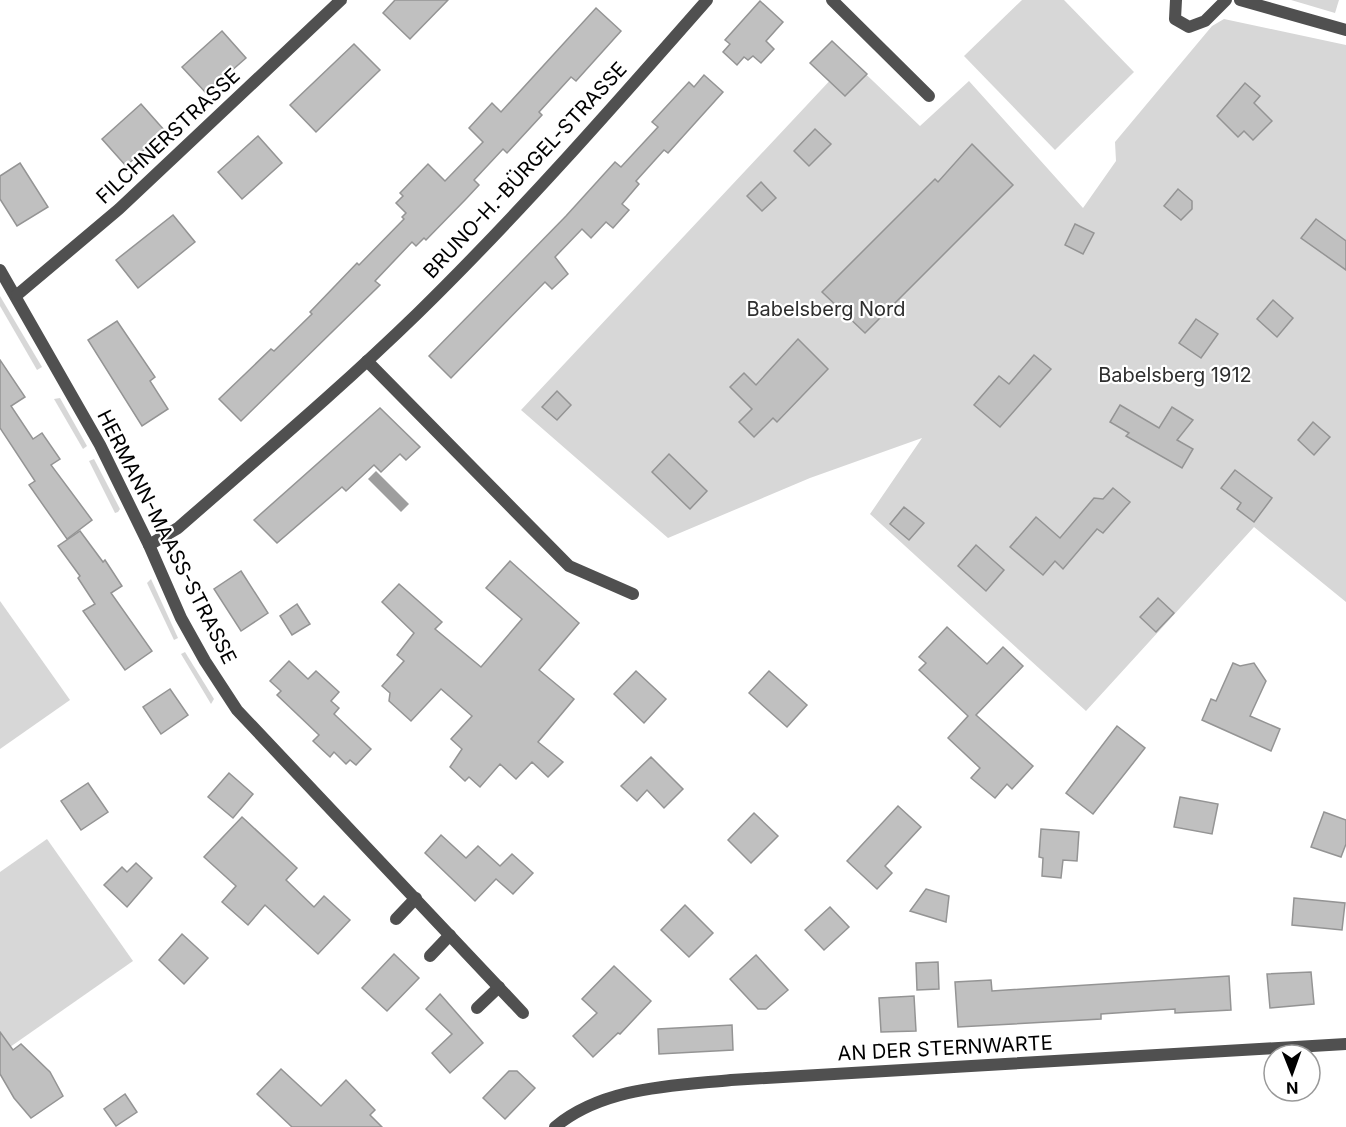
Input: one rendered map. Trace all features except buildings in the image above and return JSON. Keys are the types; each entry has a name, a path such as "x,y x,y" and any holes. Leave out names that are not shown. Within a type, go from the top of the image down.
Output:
{"street":[{"name":"FILCHNERSTRASSE","path":"17,295 119,209 341,0"},
{"name":"BRUNO-H.-BÜRGEL-STRASSE","path":"149,545 178,528 367,362 504,224 707,0"},
{"path":"832,0 929,96"},
{"path":"1176,0 1175,19 1189,27 1205,21 1226,0"},
{"path":"1240,0 1346,30"},
{"name":"HERMANN-MAASS-STRASSE","path":"0,270 17,295 100,445 149,545 181,618 205,662 237,710 523,1013"},
{"path":"367,362 569,566 633,594"},
{"path":"396,919 416,898"},
{"path":"430,956 450,935"},
{"path":"477,1008 499,987"},
{"name":"AN DER STERNWARTE","path":"555,1127 583,1109 635,1091 731,1080 1346,1044"}],"green space":[{"path":"1022,0 1064,0 1134,72 1055,150 964,56"},
{"path":"1291,0 1339,0 1335,13"},
{"path":"1224,19 1346,45 1346,602 1254,527 1086,711 870,514 922,438 810,478 668,538 521,410 850,59 920,126 969,81 1083,208 1116,161 1115,142 1212,26"},
{"path":"0,296 42,367 37,370 0,306"},
{"path":"60,398 87,446 83,449 54,399"},
{"path":"94,459 120,509 118,512 115,513 89,461"},
{"path":"151,579 178,638 174,640 147,583"},
{"path":"0,601 70,700 0,749"},
{"path":"185,652 214,699 211,704 181,654"},
{"path":"47,839 133,961 0,1054 0,872"}],"shaded area":[{"path":"376,471 409,504 401,512 368,479"}],"park label":[{"name":"Babelsberg Nord","path":"826,309"},
{"name":"Babelsberg 1912","path":"1175,375"}]}
